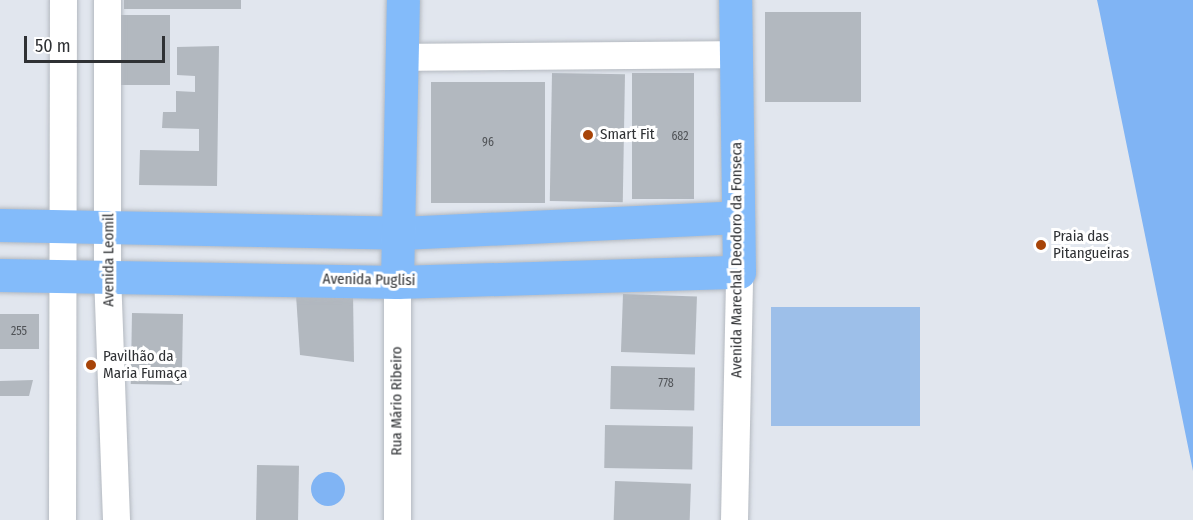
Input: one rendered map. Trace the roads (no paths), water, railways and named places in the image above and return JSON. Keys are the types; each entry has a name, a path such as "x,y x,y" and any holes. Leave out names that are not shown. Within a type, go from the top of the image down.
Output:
{"main road":[{"path":"397,282 400,233 403,0"},
{"name":"Avenida Marechal Deodoro da Fonseca","path":"735,0 738,54 739,272"},
{"path":"0,225 62,224 400,233 738,217"},
{"name":"Avenida Puglisi","path":"0,275 62,273 397,282 739,272"}],"street":[{"path":"62,520 63,0"},
{"name":"Avenida Leomil","path":"107,0 109,225 107,274 116,520"},
{"path":"402,57 738,54"},
{"name":"Avenida Marechal Deodoro da Fonseca","path":"734,520 739,272"},
{"name":"Rua Mário Ribeiro","path":"397,282 397,520"}],"place":[{"name":"Smart Fit","path":"588,135"},
{"name":"Praia das Pitangueiras","path":"1041,245"},
{"name":"Pavilhão da Maria Fumaça","path":"91,365"}]}
